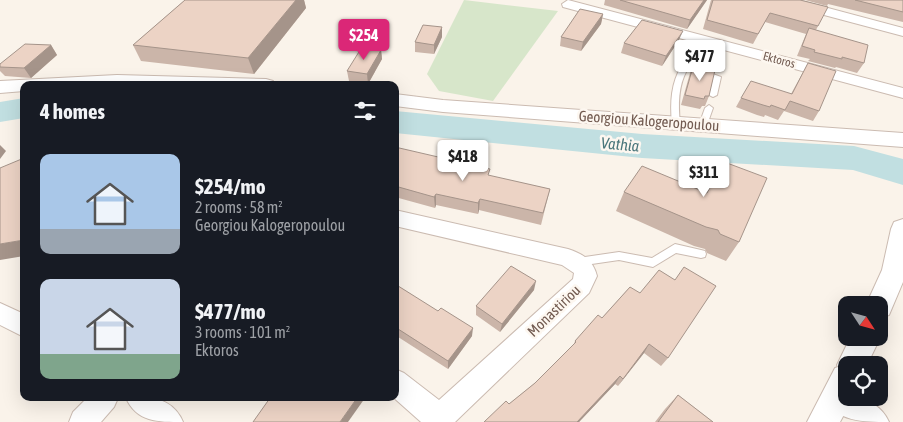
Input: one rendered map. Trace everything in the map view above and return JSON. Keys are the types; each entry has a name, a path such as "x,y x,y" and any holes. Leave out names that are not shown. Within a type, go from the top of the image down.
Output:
{"street":[{"path":"783,0 903,32"},
{"name":"Ektoros","path":"568,4 903,93"},
{"path":"99,81 147,81"},
{"path":"0,86 20,85"},
{"name":"Georgiou Kalogeropoulou","path":"399,100 443,106 676,123 706,116 903,140"},
{"name":"Monastiriou","path":"399,219 578,262 584,268 586,276 581,286 437,420"},
{"path":"885,296 899,272 903,229"},
{"path":"0,313 20,324"},
{"path":"399,386 437,420"},
{"path":"836,399 875,422"},
{"path":"83,422 102,401"},
{"path":"143,401 169,422"}],"lane":[{"path":"676,123 675,98 685,68 717,77 713,95"},
{"path":"578,262 619,256 652,263 675,248 702,254"}],"green space":[{"path":"464,0 558,11 493,101 439,91 427,74"}],"building":[{"path":"185,0 296,0 248,58 133,45"},
{"path":"620,0 704,0 690,20"},
{"path":"713,0 800,0 828,7 818,26 770,13 758,34 707,20"},
{"path":"855,0 903,0 903,12"},
{"path":"580,9 603,14 583,42 561,37"},
{"path":"642,20 683,31 666,56 624,43"},
{"path":"423,25 442,27 434,45 415,42"},
{"path":"809,28 868,45 864,63 814,52 815,50 802,46"},
{"path":"25,44 51,45 24,68 0,67 0,64"},
{"path":"362,47 381,50 367,74 347,71"},
{"path":"694,63 715,70 709,96 705,96 704,99 685,95"},
{"path":"808,63 836,71 819,111 790,101 785,110 741,98 751,81 792,94"},
{"path":"399,148 490,169 488,175 550,189 543,213 480,199 478,203 436,194 434,197 399,187"},
{"path":"20,160 20,241 0,244 0,168"},
{"path":"727,163 767,178 739,242 720,234 718,230 706,227 624,192 642,166 707,193 716,176 720,178"},
{"path":"511,266 536,281 502,324 476,306"},
{"path":"684,267 716,286 668,358 649,344 623,379 620,376 577,422 484,422 506,401 509,404 535,383 576,342 598,315 602,318 630,287 640,293 659,270 675,280"},
{"path":"399,287 438,311 441,308 473,328 448,361 399,330"},
{"path":"678,395 713,422 658,422"},
{"path":"268,401 355,401 340,422 253,422"}],"waterway":[{"name":"Vathia","path":"0,112 20,109"},
{"name":"Vathia","path":"399,122 642,146 854,158 903,172"}]}
